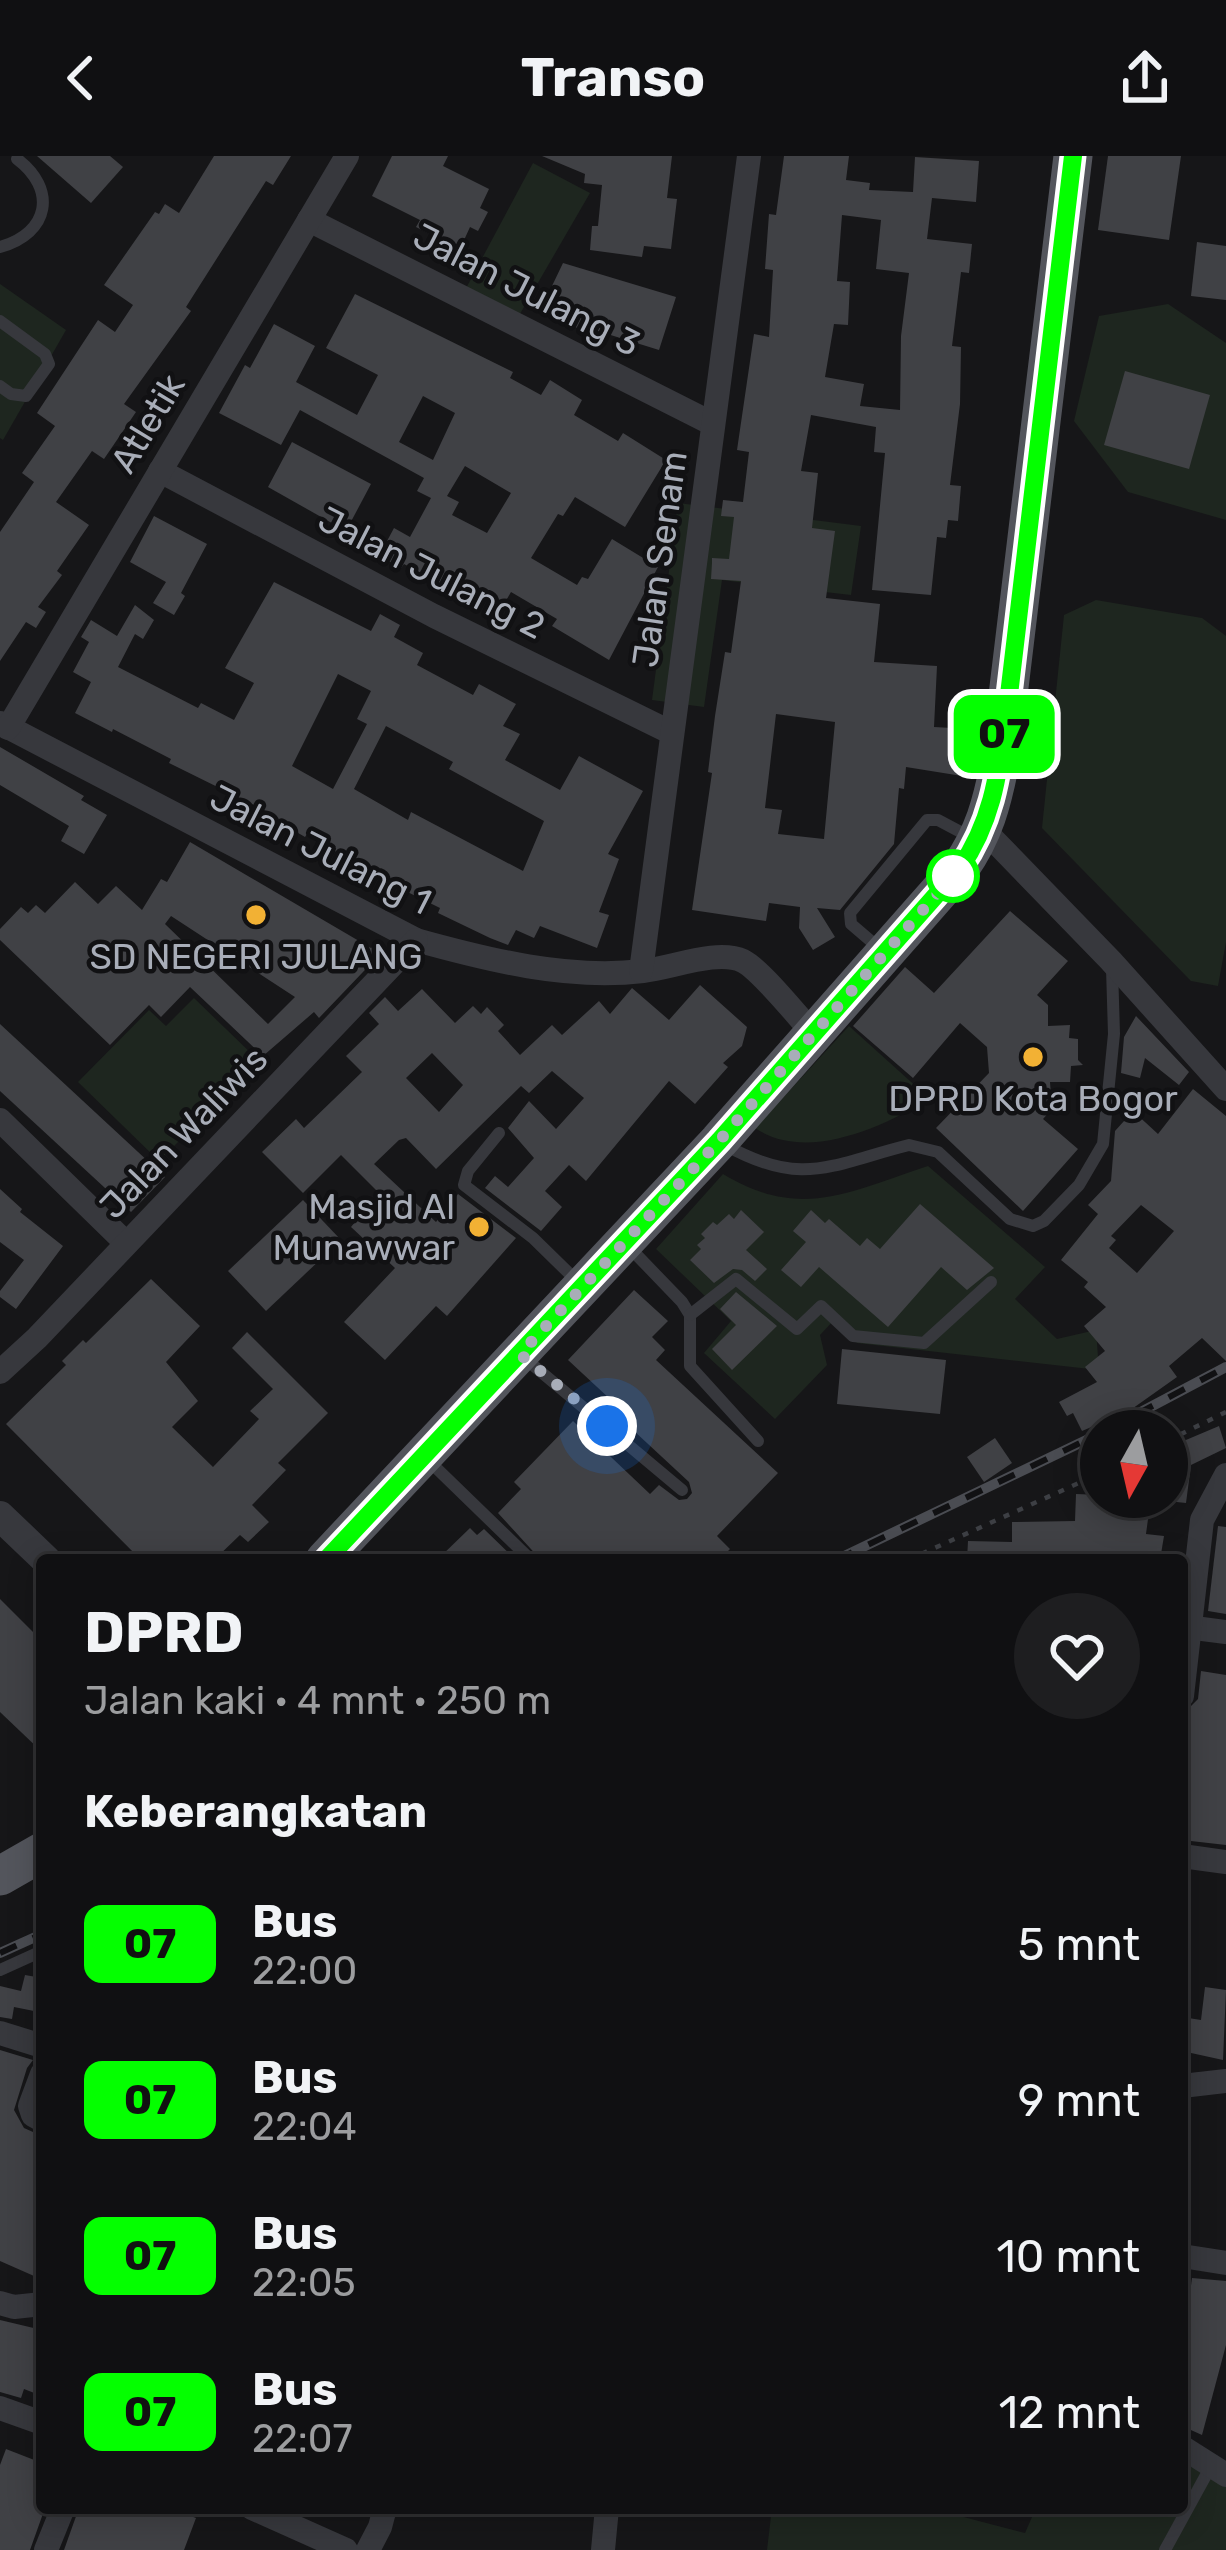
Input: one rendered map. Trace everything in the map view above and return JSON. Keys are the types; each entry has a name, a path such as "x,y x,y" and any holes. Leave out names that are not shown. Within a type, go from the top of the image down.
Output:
{"main road":[{"path":"332,1554 719,1141 981,836 1000,762 1073,156"},
{"path":"1,1874 36,1855"}],"street":[{"name":"Atletik","path":"4,725 346,156"},
{"name":"Jalan Senam","path":"641,971 749,156"},
{"name":"Jalan Julang 3","path":"309,220 713,424"},
{"name":"Jalan Julang 2","path":"160,471 434,616 672,733"},
{"name":"Jalan Julang 1","path":"4,725 416,940 517,963 584,972 641,971 717,958 740,959 814,1034"},
{"path":"981,836 1111,961 1226,1090"},
{"name":"Jalan Waliwis","path":"0,1372 38,1338 416,940"},
{"path":"0,1120 126,1243"},
{"path":"1188,1620 1202,1520 1226,1475"},
{"path":"0,1516 40,1554"},
{"path":"1188,1627 1226,1632"},
{"path":"1188,1857 1226,1862"},
{"path":"0,2033 36,2044"},
{"path":"1188,2085 1226,2081"},
{"path":"36,2090 30,2106 36,2117"},
{"path":"1188,2258 1226,2263"},
{"path":"0,2303 14,2307 36,2304"},
{"path":"0,2408 36,2421"},
{"path":"1188,2451 1218,2470"},
{"path":"46,2550 61,2514"},
{"path":"265,2514 346,2550"},
{"path":"368,2550 383,2514"},
{"path":"603,2550 606,2514"}],"lane":[{"path":"0,247 24,236 41,218 44,193 36,173 17,159"},
{"path":"0,322 46,354 49,364 26,396 0,386"},
{"path":"885,953 851,924 850,913 927,820 934,818 981,836"},
{"path":"719,1141 763,1165 796,1172 924,1145 938,1152 1010,1219 1034,1226 1079,1185 1095,1163 1106,1132 1114,1034 1111,961"},
{"path":"499,1132 468,1171 464,1185 533,1238 584,1287"},
{"path":"626,1243 690,1315 690,1366 758,1441"},
{"path":"690,1315 736,1279 797,1329 821,1306 853,1336 924,1343 991,1282"},
{"path":"520,1354 682,1490"},
{"path":"423,1457 525,1554"},
{"path":"0,1970 36,1954"},
{"path":"1165,2550 1218,2470"}],"path":[{"path":"1188,1431 1226,1412"},
{"path":"921,1554 1080,1482"}],"shaded area":[{"path":"533,163 590,193 517,319 463,294"},
{"path":"0,284 66,330 3,440 0,438"},
{"path":"1168,304 1226,343 1226,520 1128,492 1074,421 1099,316"},
{"path":"678,503 861,526 851,595 722,580 704,707 652,700"},
{"path":"1096,600 1202,618 1226,636 1226,942 1218,986 1191,981 1042,828 1064,615"},
{"path":"194,998 259,1061 159,1161 78,1082 149,1010 166,1026"},
{"path":"849,1026 930,1099 867,1130 820,1142 775,1138 755,1128"},
{"path":"928,1166 1045,1267 1015,1299 1057,1339 1096,1330 1099,1370 857,1343 835,1319 820,1335 827,1365 775,1419 704,1353 731,1321 656,1249 723,1174 751,1188 801,1199 849,1192"},
{"path":"1188,2464 1211,2466 1226,2475 1226,2550 767,2550 771,2514 952,2514 1025,2533 1033,2514 1188,2514"}],"building":[{"path":"37,156 110,156 123,167 91,203"},
{"path":"214,156 291,156 273,185 266,181 186,307 191,311 124,404 136,412 104,459 92,451 56,502 89,525 38,607 46,612 36,628 26,622 0,661 0,532 34,482 22,473 55,426 37,413 98,320 115,332 133,305 104,285 155,212 159,214 165,204 179,213"},
{"path":"392,156 448,156 443,166 489,189 480,208 488,212 478,231 470,227 460,249 416,227 420,220 372,196"},
{"path":"542,156 672,156 667,198 677,199 671,249 644,246 642,257 590,250 602,185 584,183 585,174"},
{"path":"784,156 849,156 846,180 870,183 869,190 913,192 915,157 979,161 976,202 932,198 927,239 972,244 969,273 961,272 952,346 961,347 950,485 961,486 958,521 948,520 946,538 937,537 931,595 872,590 885,453 874,452 876,427 811,415 801,471 818,473 812,528 835,531 826,598 880,604 874,662 937,666 934,727 970,729 962,776 906,767 904,789 899,788 894,844 840,910 817,908 835,937 813,950 799,928 800,907 769,903 766,921 692,910 712,773 708,772 715,716 725,652 731,653 741,581 711,579 712,558 729,559 734,517 721,516 723,500 743,502 749,452 737,450 754,334 769,337 773,270 765,269 769,214 776,215","holes":["842,215 881,220 876,269 909,273 901,336 900,410 860,406 864,384 825,377 834,324 848,325 850,282 837,281","776,714 835,722 824,839 778,834 782,810 765,808"]},
{"path":"1108,156 1181,156 1169,240 1098,230"},
{"path":"1197,242 1226,246 1226,300 1191,296"},
{"path":"563,263 676,297 659,350 588,328 586,332 540,311"},
{"path":"355,294 513,372 510,378 541,395 550,380 582,400 574,415 618,441 623,433 666,460 625,527 575,497 563,516 558,514 531,558 577,585 582,577 588,579 612,539 658,567 609,660 552,626 557,619 511,592 504,604 454,574 447,587 379,556 394,528 410,537 431,498 417,491 424,478 300,410 281,445 219,413 274,324 315,346 296,382 357,415 378,375 326,348","holes":["423,396 455,413 433,460 399,442","465,466 511,493 487,533 452,515 459,502 447,496"]},
{"path":"1125,371 1210,395 1189,469 1104,445"},
{"path":"292,442 371,484 346,531 268,487"},
{"path":"154,516 207,544 174,615 153,603 166,582 130,562"},
{"path":"274,582 371,631 380,614 400,625 394,637 423,653 417,665 473,695 479,684 516,704 503,726 520,734 505,760 560,790 579,756 643,791 608,854 619,859 599,912 609,915 597,948 540,926 534,938 516,930 508,945 490,938 438,913 440,908 305,837 274,819 276,816 169,763 171,759 75,713 91,682 73,672 89,642 81,637 91,620 117,636 135,605 154,620 143,639 135,634 118,667 198,708 201,703 234,720 254,683 225,668","holes":["338,674 371,691 357,719 367,724 333,789 292,766","386,726 453,762 449,769 544,821 523,871 411,812 408,820 354,789"]},
{"path":"0,747 84,796 81,800 107,815 84,854 61,841 69,826 0,785"},
{"path":"190,842 371,948 379,943 384,950 319,1018 314,1012 263,1056 190,987 161,1017 149,1005 110,1045 0,940 0,929 21,907 28,913 36,905 45,913 75,882 98,904 116,886 142,910 161,879 167,882","holes":["171,916 295,997 268,1024 165,924"]},
{"name":"DPRD Kota Bogor","path":"1010,911 1068,961 1037,995 1048,1005 1048,1026 1070,1025 1069,1038 1078,1039 1078,1060 1083,1065 1071,1066 1070,1082 1050,1082 1052,1109 1043,1119 1078,1149 1023,1211 936,1128 989,1073 987,1047 960,1023 913,1078 853,1026 905,967 934,993"},
{"path":"700,985 747,1027 742,1046 723,1063 728,1067 695,1104 669,1081 586,1181 569,1165 545,1191 562,1207 541,1231 485,1188 495,1176 508,1187 534,1158 508,1128 529,1101 556,1129 584,1098 552,1071 529,1093 521,1086 436,1169 406,1138 399,1140 374,1164 436,1222 458,1194 516,1238 447,1316 436,1306 385,1360 344,1322 395,1268 351,1227 379,1193 341,1155 303,1193 262,1152 296,1119 304,1128 362,1072 346,1056 379,1024 369,1013 385,997 398,1011 422,989 455,1023 473,1006 481,1014 487,1007 504,1025 498,1031 520,1055 552,1025 562,1035 599,1001 610,1014 632,988 669,1020","holes":["432,1053 463,1085 439,1112 406,1078"]},
{"path":"1136,1016 1189,1072 1179,1085 1145,1058 1140,1078 1121,1073 1124,1037"},
{"path":"0,1024 165,1177 131,1212 0,1091"},
{"path":"1193,1089 1226,1116 1226,1361 1202,1338 1169,1366 1177,1377 1130,1410 1080,1410 1080,1427 1073,1413 1067,1416 1059,1402 1097,1382 1085,1367 1105,1351 1084,1326 1106,1307 1084,1287 1088,1282 1061,1260 1098,1214 1088,1205 1111,1181 1115,1131 1133,1111 1158,1134","holes":["1141,1205 1174,1231 1137,1273 1109,1248 1116,1240 1111,1236"]},
{"path":"0,1189 20,1212 63,1246 16,1309 0,1297 0,1291 24,1260 0,1242"},
{"path":"303,1200 341,1240 266,1311 228,1271"},
{"path":"920,1204 994,1268 967,1290 941,1267 888,1327 819,1267 801,1287 781,1270 806,1242 793,1231 811,1210 860,1246 867,1238 880,1249"},
{"path":"741,1210 764,1232 746,1250 767,1269 755,1281 733,1269 714,1283 690,1260 701,1249 697,1245 705,1238 701,1234 713,1222 717,1225 729,1214 734,1219"},
{"path":"151,1279 200,1326 166,1362 198,1401 172,1427 213,1467 259,1419 250,1411 273,1389 232,1348 247,1332 328,1413 278,1463 286,1470 252,1505 269,1522 248,1542 240,1535 220,1554 135,1554 6,1424 66,1365 62,1361 83,1340 86,1343"},
{"path":"634,1290 668,1321 652,1337 665,1350 656,1360 778,1473 717,1536 730,1549 725,1554 536,1554 498,1513 521,1489 514,1482 573,1421 650,1494 659,1485 679,1500 692,1493 689,1482 620,1418 625,1413 568,1360"},
{"path":"736,1292 777,1326 732,1370 712,1349 736,1325 720,1309"},
{"path":"842,1349 946,1360 940,1414 837,1404"},
{"path":"1219,1426 1226,1448 1191,1465 1188,1488 1188,1439"},
{"path":"995,1438 1012,1463 984,1482 967,1457"},
{"path":"1076,1494 1080,1494 1080,1518 1148,1518 1146,1534 1164,1536 1161,1554 967,1554 968,1541 1012,1542 1012,1522 1075,1521"},
{"path":"1218,1526 1226,1527 1226,1614 1208,1611"},
{"path":"470,1528 477,1535 484,1529 510,1554 443,1554"},
{"path":"0,1599 36,1635 36,1746 0,1712"},
{"path":"1201,1671 1226,1675 1226,1845 1188,1841 1188,1709 1198,1699"},
{"path":"25,1975 36,1977 36,2011 14,2007 12,2019 0,2017 0,1986 21,1991"},
{"path":"1205,1987 1226,1990 1223,2060 1188,2052 1188,2018 1201,2020"},
{"path":"0,2050 33,2060 14,2110 24,2128 36,2133 36,2272 34,2276 0,2261"},
{"path":"1192,2278 1226,2281 1226,2345 1202,2435 1188,2429"},
{"path":"0,2320 36,2329 36,2394 24,2389 21,2398 0,2392"},
{"path":"6,2449 36,2461 36,2514 43,2514 30,2550 0,2550 0,2465"},
{"path":"77,2514 185,2514 196,2518 184,2550 64,2550"}],"railway":[{"path":"1145,1410 1226,1367"},
{"path":"849,1554 1080,1443"},
{"path":"0,1953 36,1937"}],"bus line":[{"name":"07","path":"332,1554 719,1141 978,842 991,809 1006,720 1073,156"}],"place":[{"name":"SD NEGERI JULANG","path":"256,915"},
{"name":"DPRD Kota Bogor","path":"1033,1057"},
{"name":"Masjid Al Munawwar","path":"479,1227"}],"route":[{"path":"607,1426 520,1354 719,1141 960,868 953,876"}]}
